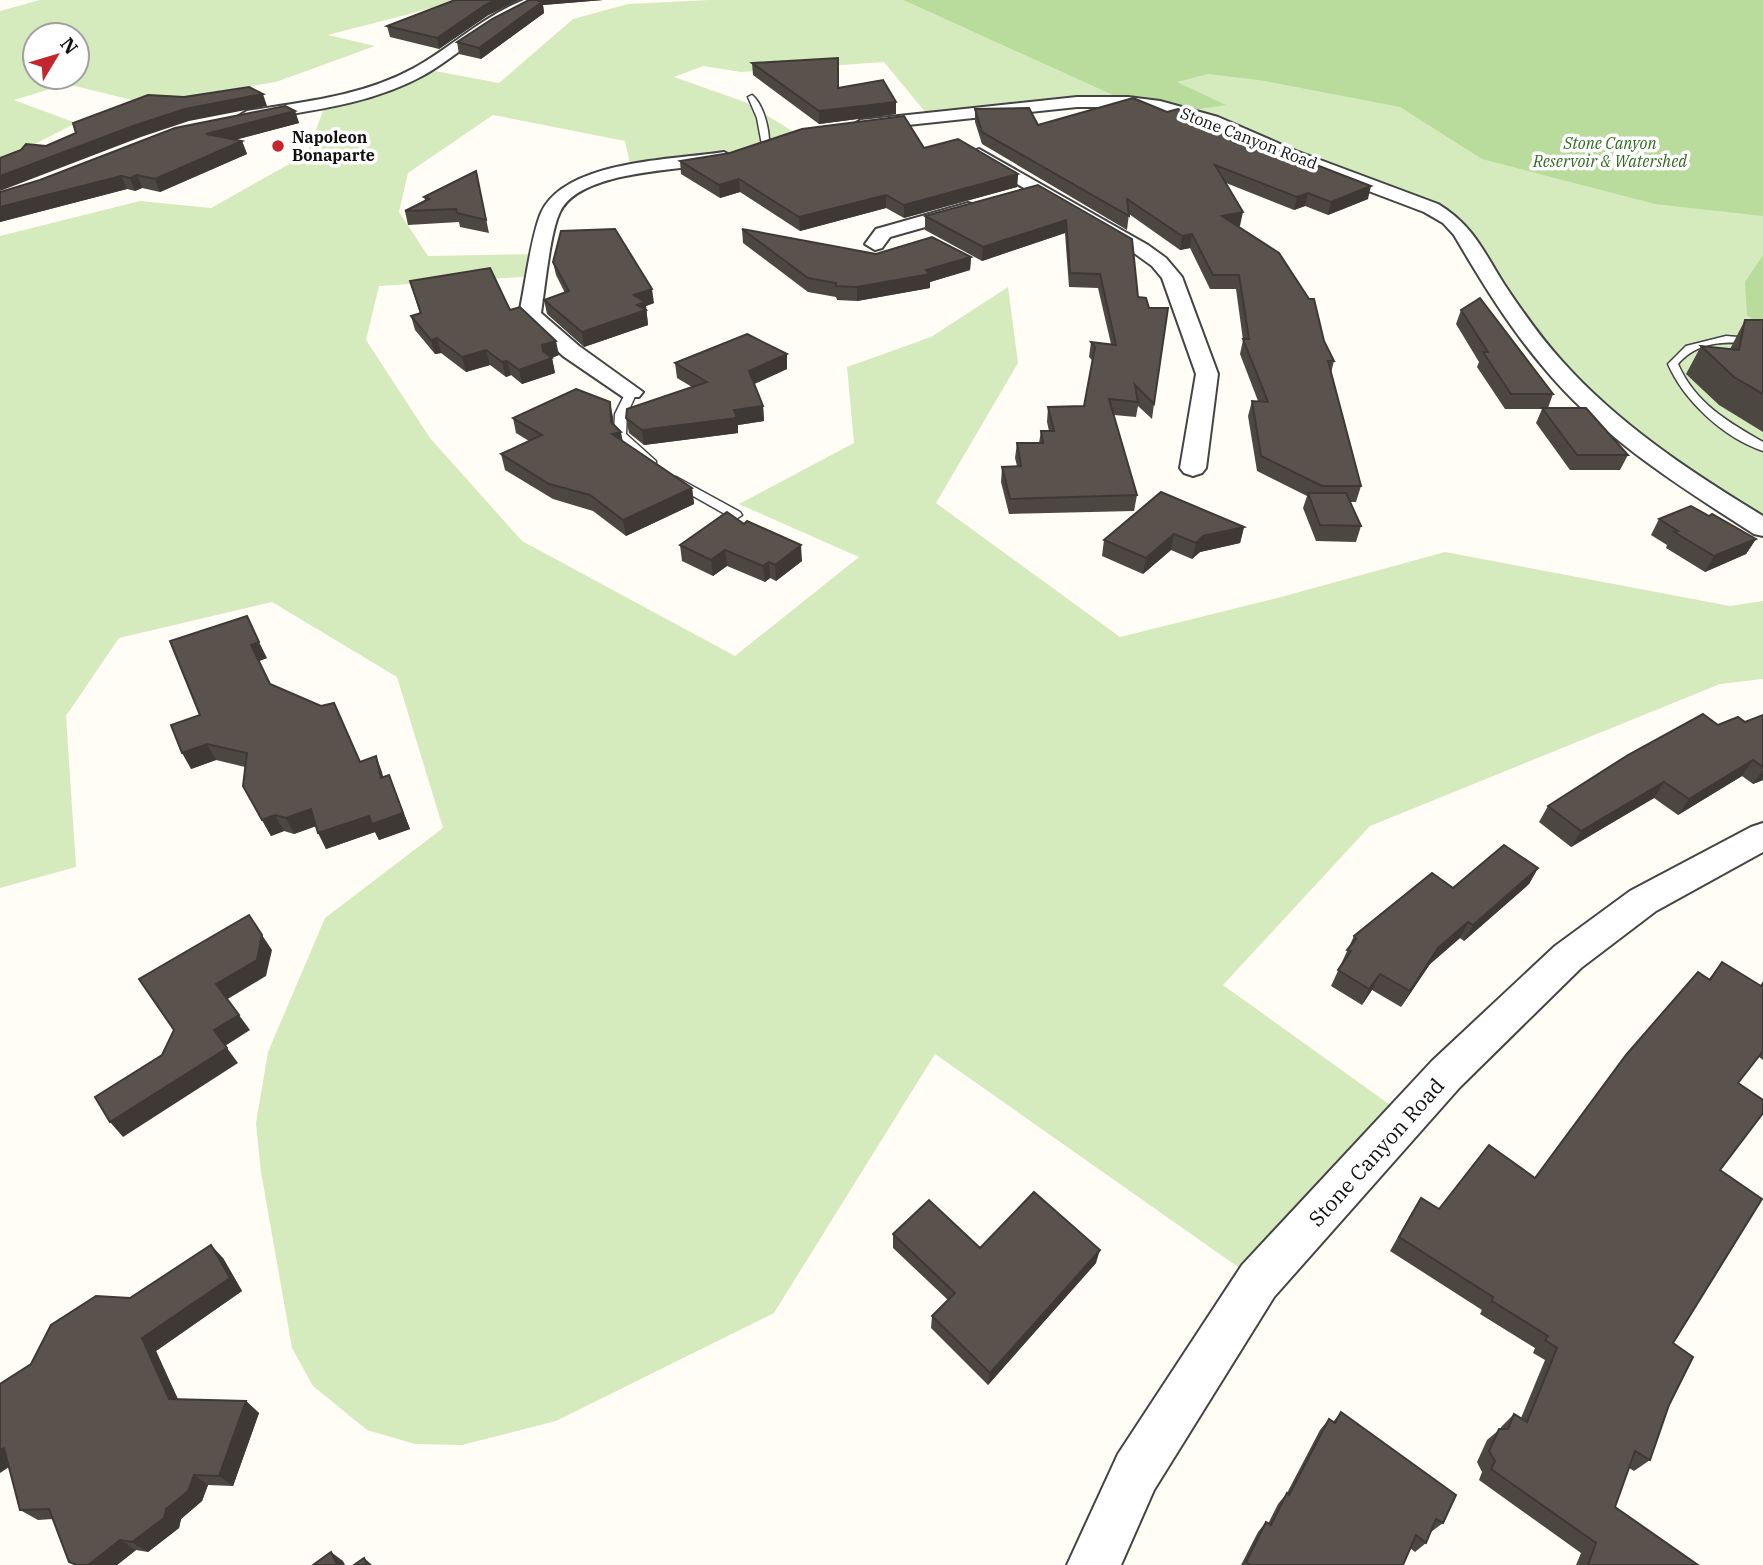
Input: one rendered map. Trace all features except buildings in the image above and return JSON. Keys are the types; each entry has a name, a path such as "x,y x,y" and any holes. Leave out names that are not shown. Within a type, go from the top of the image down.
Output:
{"street":[{"path":"232,119 326,103 393,84 424,69 506,14 536,0"},
{"name":"Stone Canyon Road","path":"838,128 1077,102 1128,102 1160,106 1212,120 1290,155 1431,208 1450,219 1462,232 1530,337 1601,413 1661,462 1763,528"},
{"path":"930,118 953,138 1141,249 1172,277 1207,374 1193,468"},
{"path":"631,393 570,351 530,314 549,216 554,204 571,190 592,181 733,156 788,138"},
{"path":"1013,196 1039,189"},
{"path":"875,244 883,233 987,204"},
{"name":"Stone Canyon Road","path":"1094,1565 1136,1472 1258,1281 1447,1074 1568,957 1643,901 1763,836"}],"lane":[{"path":"752,97 761,118 766,145"},
{"path":"1763,342 1714,340 1692,345 1679,355 1673,364 1679,382 1707,412 1763,447"},
{"path":"631,393 621,414 620,435 647,461 695,494 736,515"}],"green space":[{"path":"40,0 463,0 328,35 375,46 276,82 144,103 91,90 91,21 21,21 21,91 44,91 14,100 76,123 0,162 0,11"},
{"path":"709,0 903,0 1128,102 930,118 884,62 741,72 703,66 674,77 745,102 799,135 733,156 632,173 625,141 493,115 408,173 399,212 428,256 541,254 537,276 379,286 366,340 430,438 522,541 735,656 859,557 739,504 854,443 847,367 931,337 1008,287 1018,363 936,503 1120,637 1445,552 1730,606 1763,601 1763,679 1720,684 1370,826 1223,985 1407,1117 1258,1281 935,1054 774,1313 556,1421 462,1445 415,1444 367,1430 313,1386 292,1348 261,1172 256,1123 268,1052 325,918 443,828 397,677 272,602 119,638 66,716 76,867 0,888 0,236 140,201 211,208 307,154 326,103 424,69 499,83 573,19 628,4"},
{"path":"903,0 1763,0 1763,216 1655,204 1482,159 1400,107 1259,80 1208,74 1177,82 1226,105 1185,111 1128,102"},
{"name":"Stone Canyon Reservoir & Watershed","path":"982,0 1763,0 1763,528 1563,374 1450,219 1185,111"},
{"path":"1763,255 1763,327 1747,315 1745,282"}],"place":[{"name":"Napoleon Bonaparte","path":"278,146"}]}
